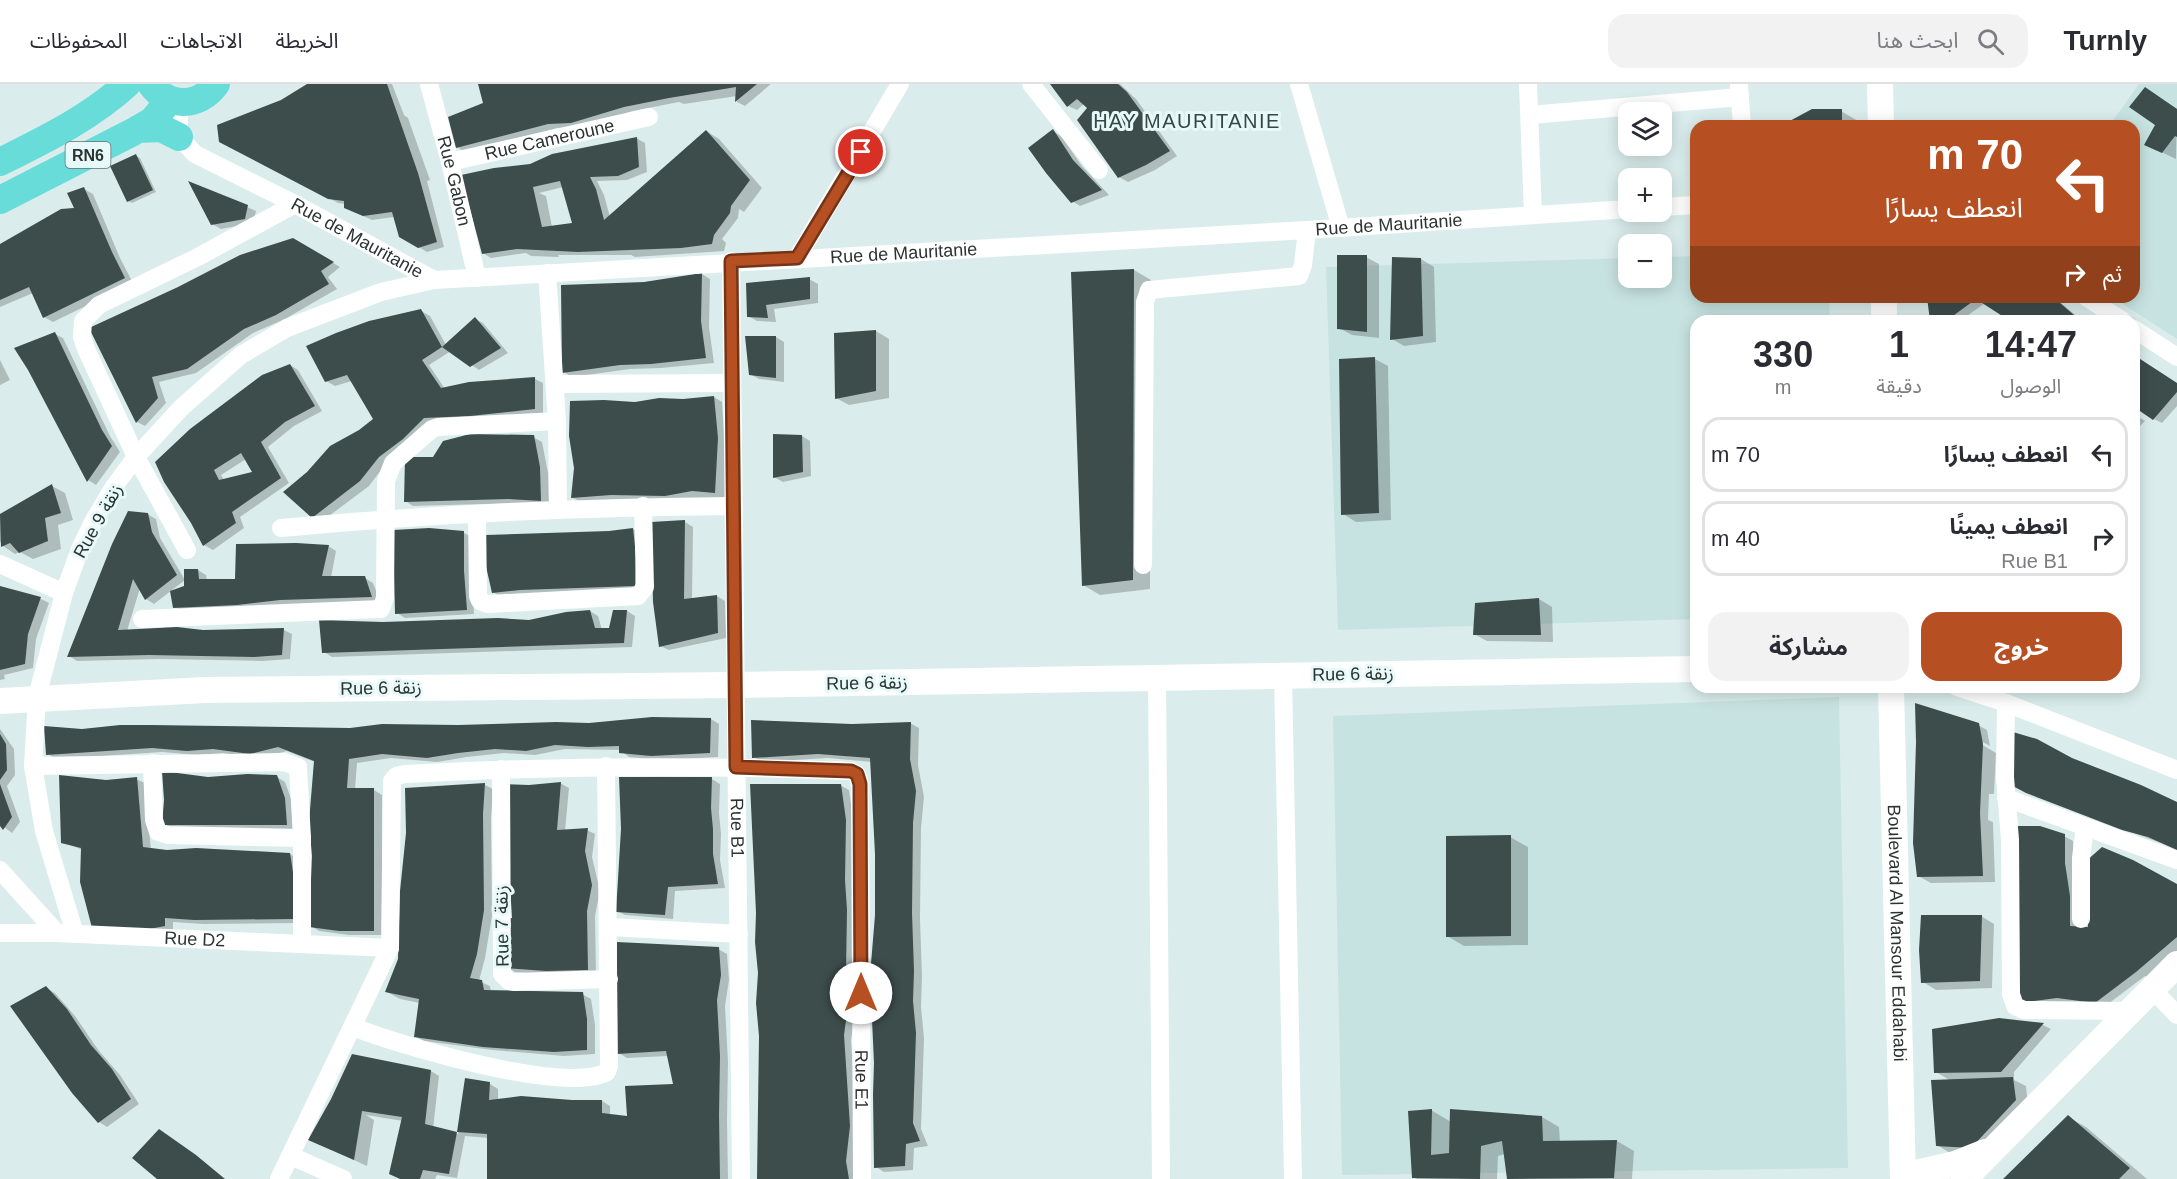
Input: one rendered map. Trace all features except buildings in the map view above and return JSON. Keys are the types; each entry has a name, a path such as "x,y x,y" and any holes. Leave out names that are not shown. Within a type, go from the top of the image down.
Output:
{"main road":[{"name":"RN6","path":"0,162 38,143 100,96 127,84"},
{"path":"167,96 191,102 202,98 220,86"},
{"name":"RN6","path":"0,200 152,121 167,96"},
{"path":"138,129 161,128 179,137"}],"street":[{"name":"Rue Gabon","path":"429,84 477,278"},
{"path":"797,258 900,84"},
{"path":"1031,84 1099,170"},
{"path":"1299,84 1341,228"},
{"path":"1528,84 1533,215"},
{"path":"1880,84 1881,120"},
{"path":"1530,115 1739,90 1742,120"},
{"path":"167,96 179,137"},
{"name":"Rue Cameroune","path":"450,162 649,117"},
{"name":"Rue de Mauritanie","path":"179,137 195,154 295,204 434,280 731,261 1341,228 1618,210"},
{"path":"187,550 136,457 86,349 82,338 83,321 99,305 295,204"},
{"path":"1672,206 1690,205"},
{"path":"1143,565 1144,302 1149,290 1299,276 1303,265 1307,230"},
{"name":"Rue B1","path":"731,261 741,1179"},
{"path":"547,273 557,421 558,509"},
{"name":"Rue 9 زنقة","path":"66,933 44,831 33,766 37,697 64,593 80,549 93,522 113,488 136,457 181,408 241,355 287,327 381,292 434,280"},
{"path":"2095,303 2113,315"},
{"path":"2140,333 2177,357"},
{"path":"555,384 732,383"},
{"path":"142,619 381,609 385,602 388,518 386,481 393,463 432,429 443,426 557,421"},
{"path":"477,514 478,596 480,601 488,604 638,596 645,585 643,506"},
{"path":"281,528 388,518 558,509 734,506"},
{"path":"0,564 64,593"},
{"name":"Rue 6 زنقة","path":"0,700 205,690 735,685 1690,669"},
{"path":"1283,676 1293,1179"},
{"path":"1157,678 1161,1179"},
{"name":"Boulevard Al Mansour Eddahabi","path":"1891,693 1901,1178"},
{"path":"1976,693 2177,770"},
{"path":"2006,703 2005,777 2010,840 2011,994 2015,1006 2024,1010 2130,1011"},
{"path":"33,766 152,763 284,762 295,764 300,771 302,944"},
{"path":"152,763 154,820 158,832 168,835 302,838"},
{"path":"279,1179 390,948 392,781 396,776 501,769 606,766 736,767"},
{"path":"353,1027 405,1045 483,1065 562,1077 597,1076 607,1072 609,1066 609,927 606,766"},
{"name":"Rue E1","path":"736,767 851,771 857,774 860,784 862,1179"},
{"name":"Rue 7 زنقة","path":"501,769 502,974 508,981 514,982 609,979"},
{"path":"2006,798 2177,860"},
{"path":"2081,919 2080,858 2085,827"},
{"path":"0,870 66,933"},
{"path":"609,927 740,934"},
{"name":"Rue D2","path":"0,933 66,933 390,948"},
{"path":"1964,1179 2177,964"},
{"path":"2152,989 2177,1015"},
{"path":"1901,1178 1955,1164 1991,1150"},
{"path":"291,1156 343,1179"}],"shaded area":[{"path":"2139,84 2177,84 2177,339 2121,303 2140,303 2140,120 2113,120"},
{"path":"1690,256 1690,303 1829,303 1830,315 1690,315 1690,619 1338,630 1326,267 1618,258 1618,288 1672,288 1672,257"},
{"path":"1839,697 1848,1168 1342,1175 1333,716"}],"district":[{"name":"HAY MAURITANIE","path":"1187,121"}],"route":[{"path":"861,152 797,258 731,261 736,767 851,771 857,774 860,784 861,993"}]}
